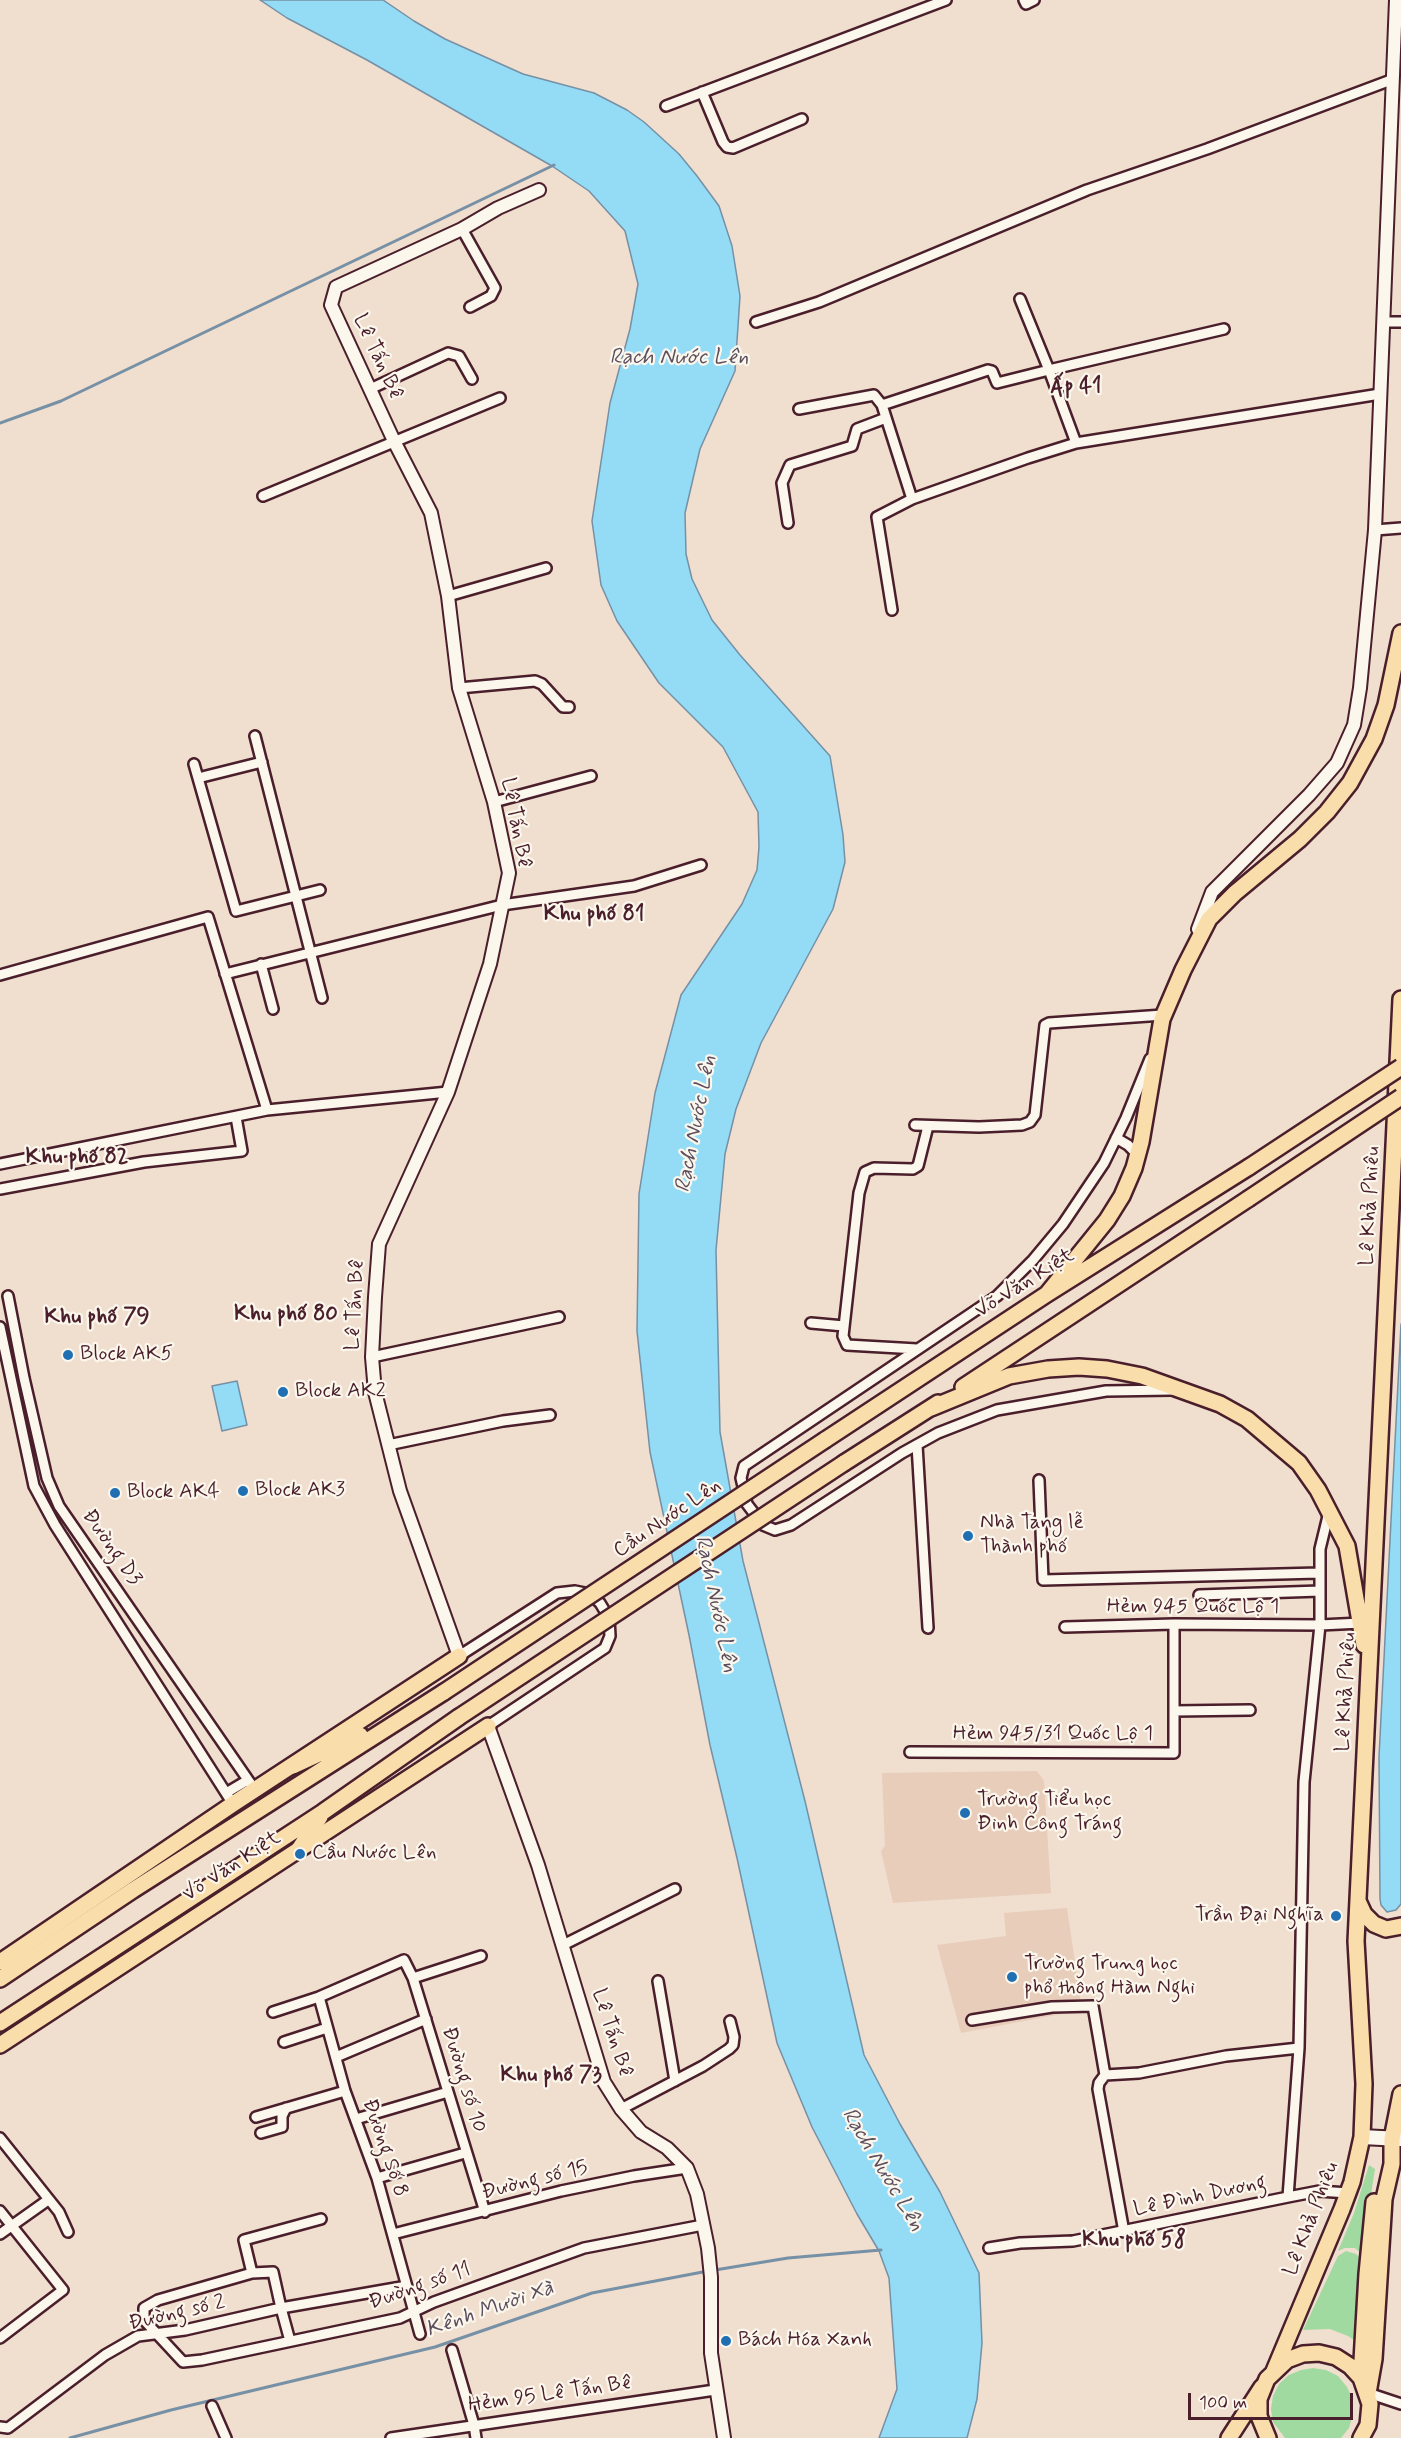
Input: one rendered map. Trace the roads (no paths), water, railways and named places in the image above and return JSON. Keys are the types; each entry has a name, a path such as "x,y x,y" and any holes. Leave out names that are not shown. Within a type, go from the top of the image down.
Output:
{"main road":[{"path":"1047,1294 1107,1220 1122,1196 1138,1155 1156,1042 1163,1015 1209,919 1235,893 1300,839 1327,812 1350,783 1374,739 1386,705 1401,633"},
{"name":"Lê Khả Phiêu","path":"1270,2375 1348,2193 1362,2137 1364,2084 1356,1949 1357,1899 1401,999"},
{"name":"Võ Văn Kiệt","path":"825,1440 1047,1294 1401,1068"},
{"path":"609,1618 1401,1097"},
{"path":"1248,1199 1401,1103"},
{"path":"931,1408 1009,1376 1048,1369 1098,1368 1142,1376 1229,1409 1247,1419 1299,1463 1318,1490 1347,1546 1369,1676"},
{"name":"Cầu Nước Lên","path":"444,1692 825,1440"},
{"name":"Võ Văn Kiệt","path":"0,2023 323,1812 459,1717 609,1618"},
{"path":"293,1766 459,1656"},
{"name":"Võ Văn Kiệt","path":"0,1978 132,1890 444,1692"},
{"path":"0,1962 251,1785 412,1712"},
{"name":"Võ Văn Kiệt","path":"0,2045 489,1726"},
{"path":"299,1849 323,1812"},
{"path":"1357,1899 1364,1914 1374,1924 1386,1929 1401,1926"},
{"path":"1368,2393 1374,2359 1384,2199 1397,2139 1401,2094"},
{"path":"1362,2137 1397,2139"},
{"path":"1361,2378 1372,2216 1381,2165 1397,2139"},
{"path":"1384,2199 1401,2184"},
{"path":"1229,2438 1270,2375 1287,2360 1303,2354 1319,2353 1336,2357 1350,2366 1361,2378 1370,2404 1365,2434"},
{"path":"1268,2438 1259,2416 1259,2399 1270,2375"}],"street":[{"path":"666,106 946,0"},
{"path":"1024,0 1026,4 1034,0"},
{"path":"1183,970 1212,892 1309,795 1337,763 1354,724 1360,688 1376,530 1391,80 1397,59 1396,0"},
{"path":"756,322 819,302 1088,190 1208,149 1391,80"},
{"path":"702,92 727,147 733,148 802,119"},
{"name":"Lê Tấn Bê","path":"459,1656 400,1491 375,1392 372,1357 379,1244 448,1092 490,964 509,873 494,802 459,688 448,596 431,513 393,441 331,305 336,287 462,229 498,208 539,190"},
{"path":"462,229 495,288 491,296 470,308"},
{"path":"1020,299 1076,443"},
{"path":"1383,322 1401,322"},
{"path":"882,405 988,370 992,371 997,383 1224,329"},
{"path":"370,388 447,353 459,356 472,379"},
{"path":"892,610 877,517 912,499 1076,443 1380,394"},
{"path":"799,409 874,395 882,405 912,499"},
{"path":"263,496 500,398"},
{"path":"788,523 782,483 790,465 852,447 857,429 886,418"},
{"path":"1376,530 1401,528"},
{"path":"448,596 546,568"},
{"path":"459,688 535,681 542,684 563,706 569,707"},
{"path":"255,736 322,998"},
{"path":"198,778 262,762"},
{"path":"194,764 236,911 320,891"},
{"path":"494,802 591,776"},
{"path":"225,974 502,905 634,886 700,865"},
{"path":"0,975 208,917 267,1110"},
{"path":"261,964 273,1009"},
{"path":"915,1125 990,1126 1022,1125 1030,1122 1035,1115 1045,1025 1163,1015"},
{"path":"1156,1042 1116,1138 1086,1191 1063,1224 1033,1260 997,1296 744,1466 741,1478 747,1504 763,1525 775,1530 791,1525 938,1433 997,1410 1074,1396 1128,1391 1181,1390"},
{"path":"0,1164 267,1110 448,1092"},
{"path":"0,1189 144,1162 242,1151 236,1117"},
{"path":"917,1349 847,1344 844,1342 844,1326 859,1193 865,1172 874,1168 913,1169 918,1166 928,1126"},
{"path":"1116,1138 1128,1144 1138,1155"},
{"name":"Đường D3","path":"8,1296 47,1478 59,1506 251,1785"},
{"path":"372,1357 559,1317"},
{"path":"811,1323 844,1326"},
{"name":"Đường D3","path":"0,1327 34,1486 55,1525 230,1798"},
{"path":"1127,1373 1132,1383 1128,1391"},
{"path":"388,1445 503,1420 550,1415"},
{"path":"917,1445 928,1628"},
{"path":"1039,1480 1043,1580 1319,1573"},
{"path":"1288,2196 1299,2048 1304,1782 1320,1625 1320,1549 1329,1512"},
{"path":"459,1656 557,1593 575,1591 590,1594 600,1603 609,1618 610,1636 605,1648 489,1726"},
{"path":"1198,1595 1320,1591"},
{"name":"Hẻm 945 Quốc Lộ 1","path":"1065,1627 1361,1623"},
{"name":"Hẻm 945/31 Quốc Lộ 1","path":"910,1752 1174,1754 1174,1624"},
{"path":"1174,1711 1250,1710"},
{"name":"Lê Tấn Bê","path":"489,1726 563,1945 604,2082 621,2109 641,2132 667,2148 687,2168 697,2194 708,2248 711,2277 711,2353 724,2438"},
{"path":"563,1945 675,1888"},
{"path":"413,1978 481,1956"},
{"name":"Đường số 10","path":"319,1997 404,1960 413,1978 485,2212"},
{"path":"658,1981 675,2081"},
{"path":"273,2012 319,1997"},
{"name":"Đường Số 8","path":"319,1997 345,2091 377,2178 412,2312 420,2334"},
{"path":"972,2020 1052,2007 1093,2006 1105,2075 1098,2089 1124,2232"},
{"path":"336,2057 426,2019"},
{"path":"621,2109 729,2049 733,2045 734,2037 730,2021"},
{"path":"284,2042 327,2028"},
{"path":"1105,2075 1139,2073 1226,2056 1299,2048"},
{"path":"256,2117 345,2091"},
{"path":"356,2119 448,2092"},
{"path":"261,2133 282,2127 282,2116 286,2108"},
{"path":"1,2140 59,2212 68,2232"},
{"path":"377,2178 465,2153"},
{"name":"Đường số 15","path":"393,2234 561,2191 687,2168"},
{"name":"Lê Đình Dương","path":"989,2247 1073,2241 1288,2196 1319,2192 1348,2193"},
{"path":"0,2234 48,2200"},
{"path":"0,2211 63,2290 0,2338"},
{"path":"252,2273 244,2240 321,2219"},
{"name":"Đường số 11","path":"156,2335 183,2362 290,2341 399,2318 584,2248 703,2225"},
{"path":"156,2335 144,2320 144,2308 158,2300 252,2273 273,2272 280,2308 290,2341"},
{"name":"Đường số 2","path":"0,2427 8,2428 105,2355 138,2337 280,2308 407,2286"},
{"path":"452,2350 476,2438"},
{"name":"Hẻm 95 Lê Tấn Bê","path":"391,2438 715,2390"},
{"path":"1368,2393 1401,2404"},
{"path":"212,2406 226,2438"}],"water":[{"name":"Rạch Nước Lên","path":"260,0 383,0 445,39 523,74 594,93 627,110 644,122 679,154 697,176 719,206 732,246 740,296 735,371 700,449 685,513 686,554 692,579 712,620 830,756 843,835 845,862 833,909 761,1043 736,1109 725,1154 716,1250 720,1432 743,1561 805,1801 864,2055 900,2124 940,2192 979,2273 982,2343 977,2399 967,2438 879,2438 897,2389 889,2278 879,2251 812,2127 777,2043 710,1745 650,1452 637,1331 639,1194 655,1093 681,995 742,904 757,870 759,847 758,812 723,747 659,683 617,621 601,585 592,521 610,403 630,329 638,284 625,231 589,191 552,166 367,60 287,18"},
{"path":"1401,1324 1401,1904 1396,1910 1387,1912 1381,1905 1380,1899 1379,1757"},
{"path":"237,1381 247,1425 222,1431 212,1386"}],"waterway":[{"path":"0,423 61,401 554,165"},
{"name":"Kênh Mười Xà","path":"715,2270 788,2258 881,2250"},
{"name":"Kênh Mười Xà","path":"70,2438 171,2410 435,2347 592,2293 708,2271"}],"place":[{"name":"Block AK5","path":"68,1355"},
{"name":"Block AK2","path":"283,1392"},
{"name":"Block AK3","path":"243,1491"},
{"name":"Block AK4","path":"115,1493"},
{"name":"Nhà Tang lễ Thành phố","path":"968,1536"},
{"name":"Trường Tiểu học Đinh Công Tráng","path":"965,1813"},
{"name":"Cầu Nước Lên","path":"300,1854"},
{"name":"Trần Đại Nghĩa","path":"1336,1916"},
{"name":"Trường Trung học phổ thông Hàm Nghi","path":"1012,1977"},
{"name":"Bách Hóa Xanh","path":"726,2341"}],"district":[{"name":"Ấp 41","path":"1076,387"},
{"name":"Khu phố 81","path":"594,915"},
{"name":"Khu phố 82","path":"77,1158"},
{"name":"Khu phố 80","path":"286,1315"},
{"name":"Khu phố 79","path":"97,1318"},
{"name":"Khu phố 73","path":"551,2076"},
{"name":"Khu phố 58","path":"1134,2241"}]}
